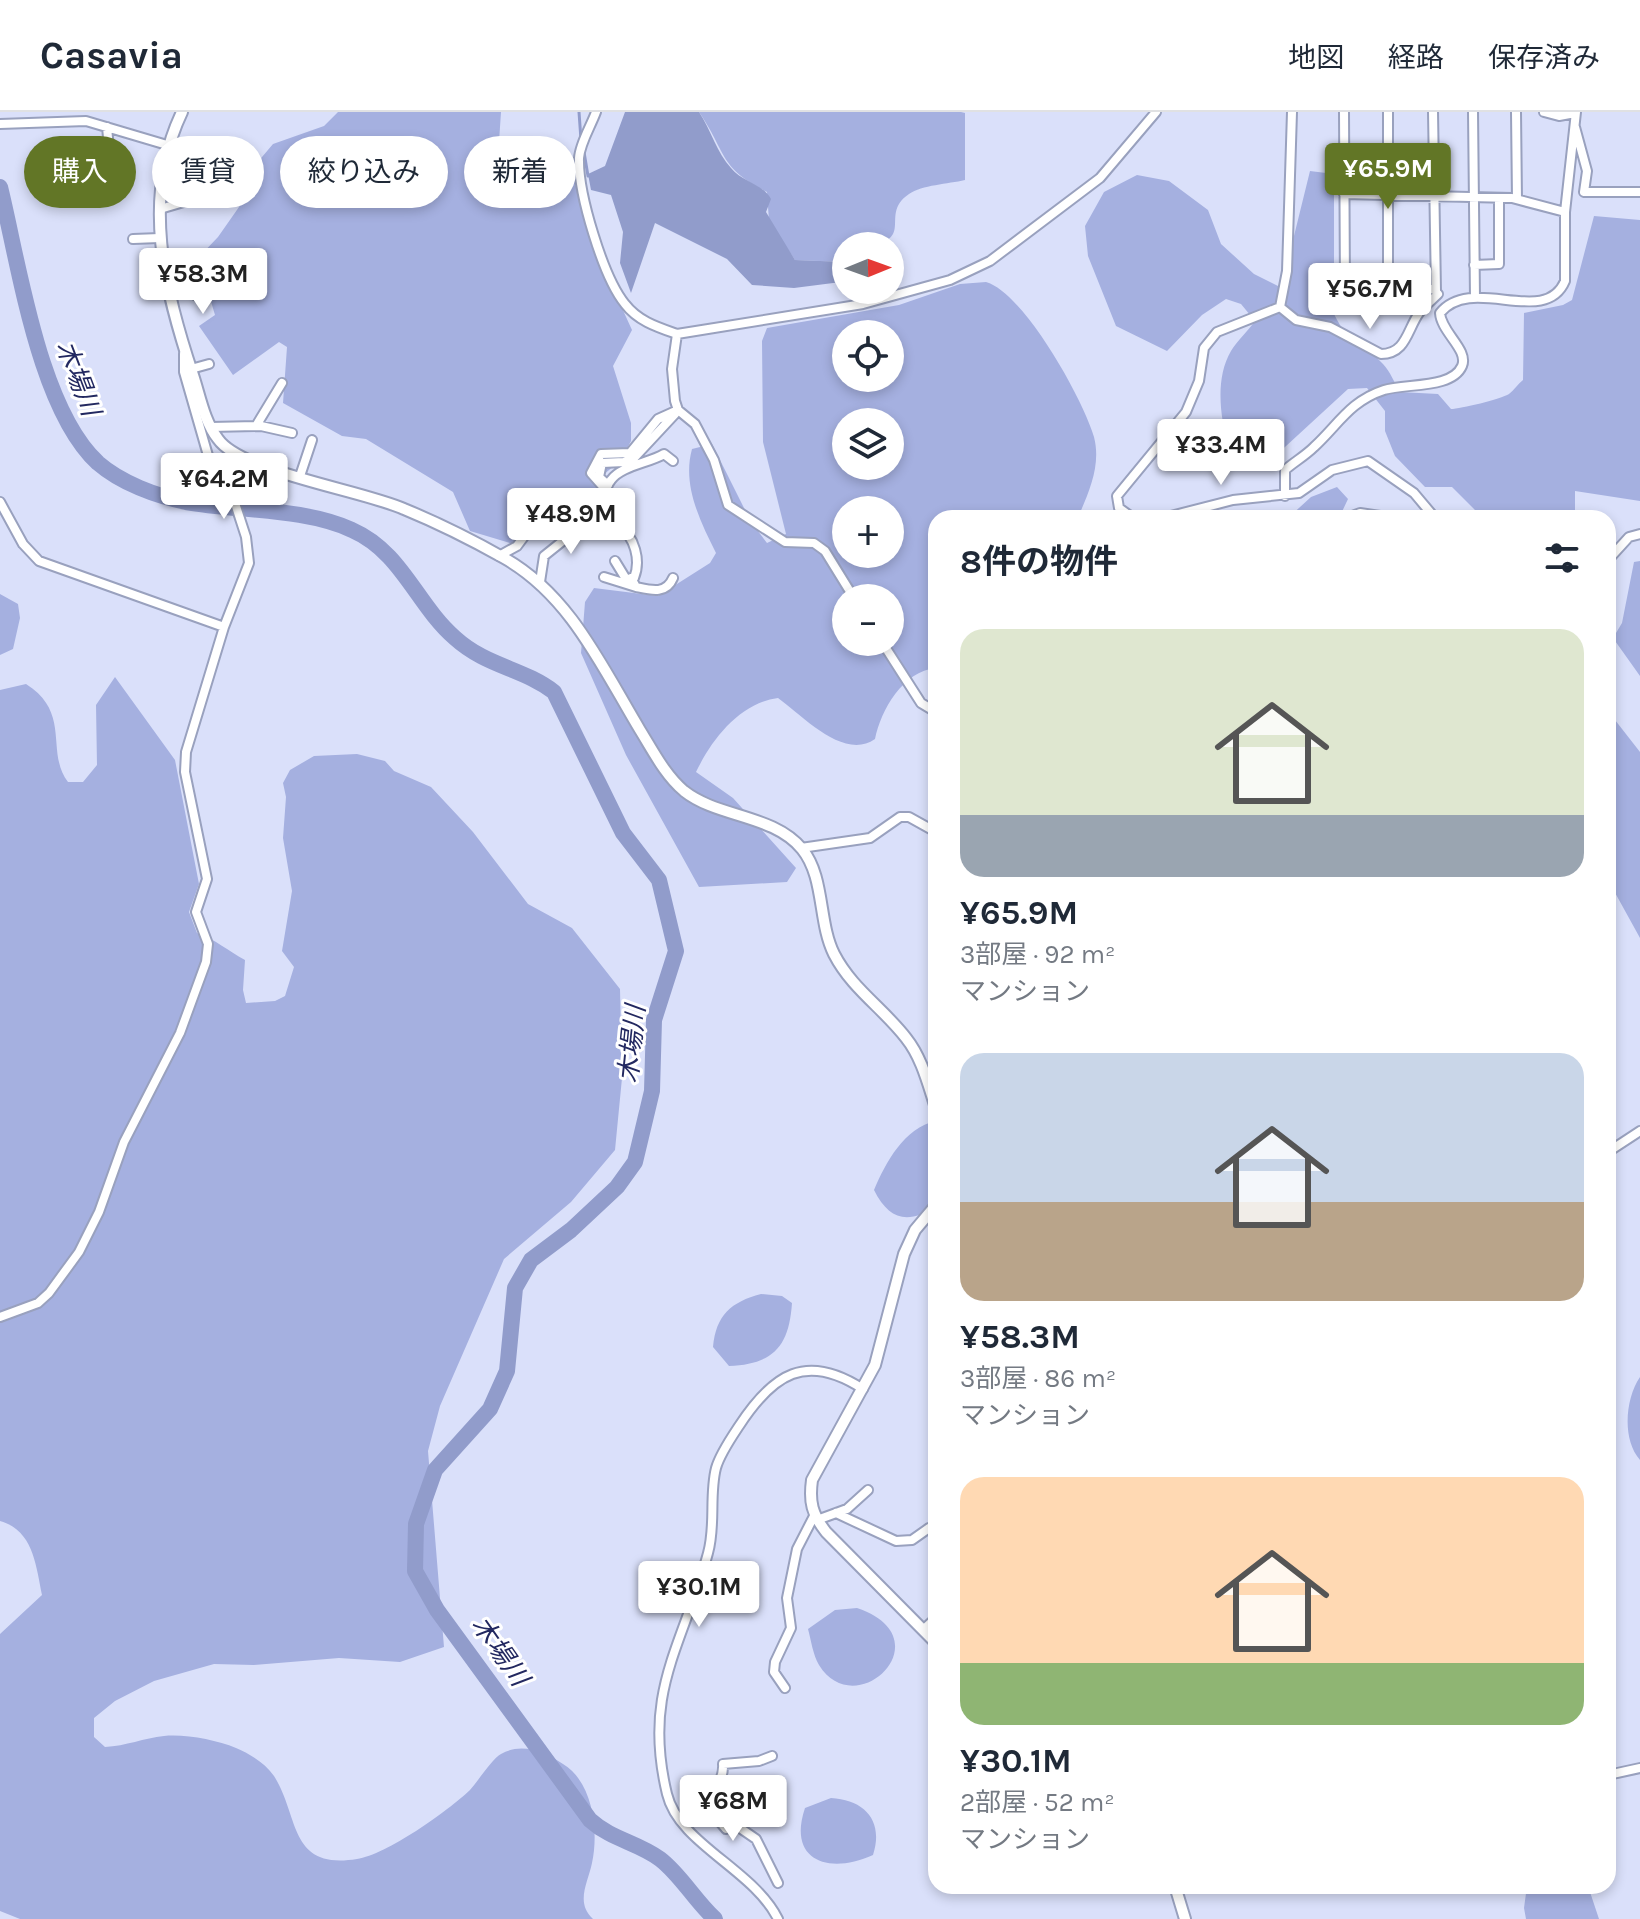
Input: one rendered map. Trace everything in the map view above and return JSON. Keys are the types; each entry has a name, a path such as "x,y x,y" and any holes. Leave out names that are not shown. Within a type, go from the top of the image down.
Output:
{"street":[{"path":"171,136 182,112"},
{"path":"596,112 579,154 591,220 611,279 624,304 636,315 649,325 677,334 863,304 950,280 990,261 1100,178 1156,112"},
{"path":"1280,307 1287,271 1292,112"},
{"path":"1344,112 1345,289 1436,291"},
{"path":"1388,112 1388,289"},
{"path":"1433,112 1436,291 1447,304"},
{"path":"1473,112 1475,298"},
{"path":"1516,112 1517,199"},
{"path":"1285,496 1285,470 1315,447 1344,412 1388,388 1447,382 1455,376 1464,364 1463,353 1440,325 1440,313 1447,304 1460,298 1540,301 1562,289 1565,281 1565,212 1576,112 1559,116 1544,112"},
{"path":"0,124 78,116 152,140"},
{"path":"1574,123 1587,171 1584,192 1640,192"},
{"path":"107,127 108,136"},
{"path":"1344,194 1517,199 1565,212"},
{"path":"1474,265 1499,264 1499,198"},
{"path":"163,208 160,209 160,238 171,296 184,349 218,441 233,455 404,509 499,556 540,582 570,616 664,769 686,792 782,832 801,848 812,868 832,950 847,976 906,1038 920,1060 928,1084"},
{"path":"133,239 160,238"},
{"path":"164,262 188,258"},
{"path":"171,296 188,291 204,300 210,290"},
{"path":"1280,307 1296,320 1330,327 1381,354 1389,354 1401,347 1420,310 1436,291"},
{"path":"1122,510 1117,496 1186,412 1199,381 1204,348 1217,332 1280,307"},
{"path":"677,334 672,369 678,410 695,424 714,460 728,505 785,542 814,543 825,551 845,584"},
{"path":"0,1317 38,1303 79,1252 99,1212 124,1142 180,1033 206,962 208,944 196,912 207,879 185,772 186,752 224,627 249,563 246,537 232,494 209,459 184,372 184,349"},
{"path":"191,369 209,364"},
{"path":"256,426 282,383"},
{"path":"607,488 591,473 594,462 601,454 630,453 658,419 678,410"},
{"path":"211,427 256,426 292,433"},
{"path":"300,476 312,440"},
{"path":"584,522 593,516 607,488 623,470 649,463 664,454 673,461"},
{"path":"1194,510 1233,500 1299,493 1332,470 1353,462 1368,461 1414,493 1428,510"},
{"path":"0,502 23,544 39,561 224,627"},
{"path":"499,556 517,546 534,523 584,522 598,525 608,521"},
{"path":"584,522 585,534"},
{"path":"540,582 544,556 569,536 619,527 625,530 637,555 638,568 633,583"},
{"path":"1616,551 1629,537 1640,534"},
{"path":"615,561 620,573 633,583"},
{"path":"604,577 662,590 670,586 673,578"},
{"path":"891,656 921,703 928,707"},
{"path":"801,848 870,838 900,817 909,817 928,828"},
{"path":"1616,1147 1640,1131"},
{"path":"928,1215 915,1230 904,1254 885,1338 863,1389 812,1480 810,1500 815,1518 928,1634"},
{"path":"778,1919 757,1886 687,1831 668,1799 658,1750 659,1704 709,1552 716,1468 760,1394 788,1374 818,1369 840,1375 863,1389"},
{"path":"785,1688 774,1672 775,1662 791,1628 787,1598 797,1549 815,1518 847,1509 868,1490"},
{"path":"836,1513 896,1541 912,1540 928,1529"},
{"path":"924,1629 928,1625"},
{"path":"681,1821 704,1803 724,1772 723,1764 759,1761 772,1756"},
{"path":"1616,1773 1640,1768"},
{"path":"704,1803 726,1829 737,1826 756,1839 778,1883"},
{"path":"1177,1894 1185,1919"}],"shaded area":[{"path":"338,112 501,112 499,136 464,136 464,208 576,208 576,187 589,236 632,330 613,366 631,423 631,441 620,461 603,475 594,506 569,519 539,515 513,544 470,531 453,492 366,439 342,436 283,403 287,347 279,342 233,375 199,326 215,315 198,258 238,208 264,208 264,155 273,144 280,142 280,208 448,208 448,136 296,136 324,126"},
{"path":"625,112 699,112 731,168 771,199 766,212 795,260 832,261 832,283 794,288 752,285 727,259 655,223 631,293 620,263 623,232 611,195 591,190 588,174 605,166"},
{"path":"699,112 961,112 965,113 965,180 909,194 896,212 894,232 832,232 832,261 795,260 769,221 767,192 731,167"},
{"path":"1310,171 1334,174 1334,314 1351,339 1383,364 1400,392 1438,394 1451,409 1505,396 1523,380 1524,313 1563,305 1572,300 1594,216 1640,220 1640,501 1575,491 1575,510 1475,510 1452,487 1425,487 1395,456 1385,431 1385,411 1367,388 1348,389 1273,458 1228,445 1221,410 1223,373 1231,351 1255,321 1241,304 1226,299 1202,315 1167,351 1116,326 1088,256 1085,226 1104,192 1137,175 1169,181 1208,210 1221,244 1254,274 1286,290 1293,240"},
{"path":"986,282 1001,290 1017,306 1050,349 1088,420 1096,457 1093,477 1081,510 928,510 928,670 913,676 895,694 882,716 875,739 863,744 837,740 824,734 778,698 751,707 729,724 710,747 696,772 733,798 796,868 787,882 699,887 626,755 581,653 585,602 594,588 658,596 710,563 716,553 691,489 692,449 712,444 751,522 767,543 786,534 763,442 762,341 767,328 904,304 960,284"},
{"path":"1337,487 1348,499 1343,510 1297,510 1311,497"},
{"path":"1640,561 1640,676 1616,642 1634,562"},
{"path":"0,594 18,604 20,618 13,649 0,655"},
{"path":"115,677 175,760 199,884 189,912 197,933 245,960 243,990 246,1003 275,1001 285,996 294,967 282,951 292,891 283,838 286,797 283,783 290,770 314,756 357,754 385,761 394,771 431,787 473,832 528,904 572,928 620,989 622,1078 615,1150 571,1202 504,1259 440,1406 428,1451 444,1647 400,1662 339,1658 254,1665 214,1664 154,1681 115,1701 94,1718 94,1737 105,1747 164,1736 191,1737 219,1742 247,1753 274,1776 299,1837 307,1848 319,1856 335,1860 369,1856 416,1831 470,1790 501,1754 517,1749 541,1752 573,1772 587,1795 595,1837 584,1899 593,1919 20,1919 0,1911 0,1634 42,1595 35,1561 26,1540 20,1532 0,1521 0,690 26,684 40,695 49,707 53,720 61,770 68,782 83,782 97,765 96,705"},
{"path":"1616,721 1640,752 1640,938 1616,894"},
{"path":"928,1124 928,1211 917,1216 900,1216 886,1208 874,1190 890,1158 905,1139"},
{"path":"761,1294 782,1296 792,1303 787,1331 776,1350 767,1357 757,1362 729,1366 713,1347 718,1326 733,1306"},
{"path":"1640,1377 1640,1460 1630,1442 1628,1419 1631,1396"},
{"path":"857,1608 882,1622 894,1638 894,1655 885,1670 871,1681 853,1686 835,1681 819,1665 808,1629 835,1610"},
{"path":"831,1798 853,1803 869,1814 876,1832 873,1855 841,1864 816,1859 807,1851 802,1841 801,1826 805,1808"},
{"path":"1526,1894 1591,1894 1599,1919 1526,1919"}],"waterway":[{"path":"579,112 581,140"},
{"path":"584,152 588,176"},
{"name":"木場川","path":"0,187 24,294 46,372 60,408 78,439 98,463 128,483 163,496 206,505 313,518 352,530 384,551 429,610 467,648 554,692 623,833 659,880 676,951 654,1020 652,1091 635,1162 617,1187 571,1230 531,1260 515,1288 507,1371 490,1409 435,1470 416,1524 415,1571 437,1610 590,1820 660,1859 715,1919"}]}
